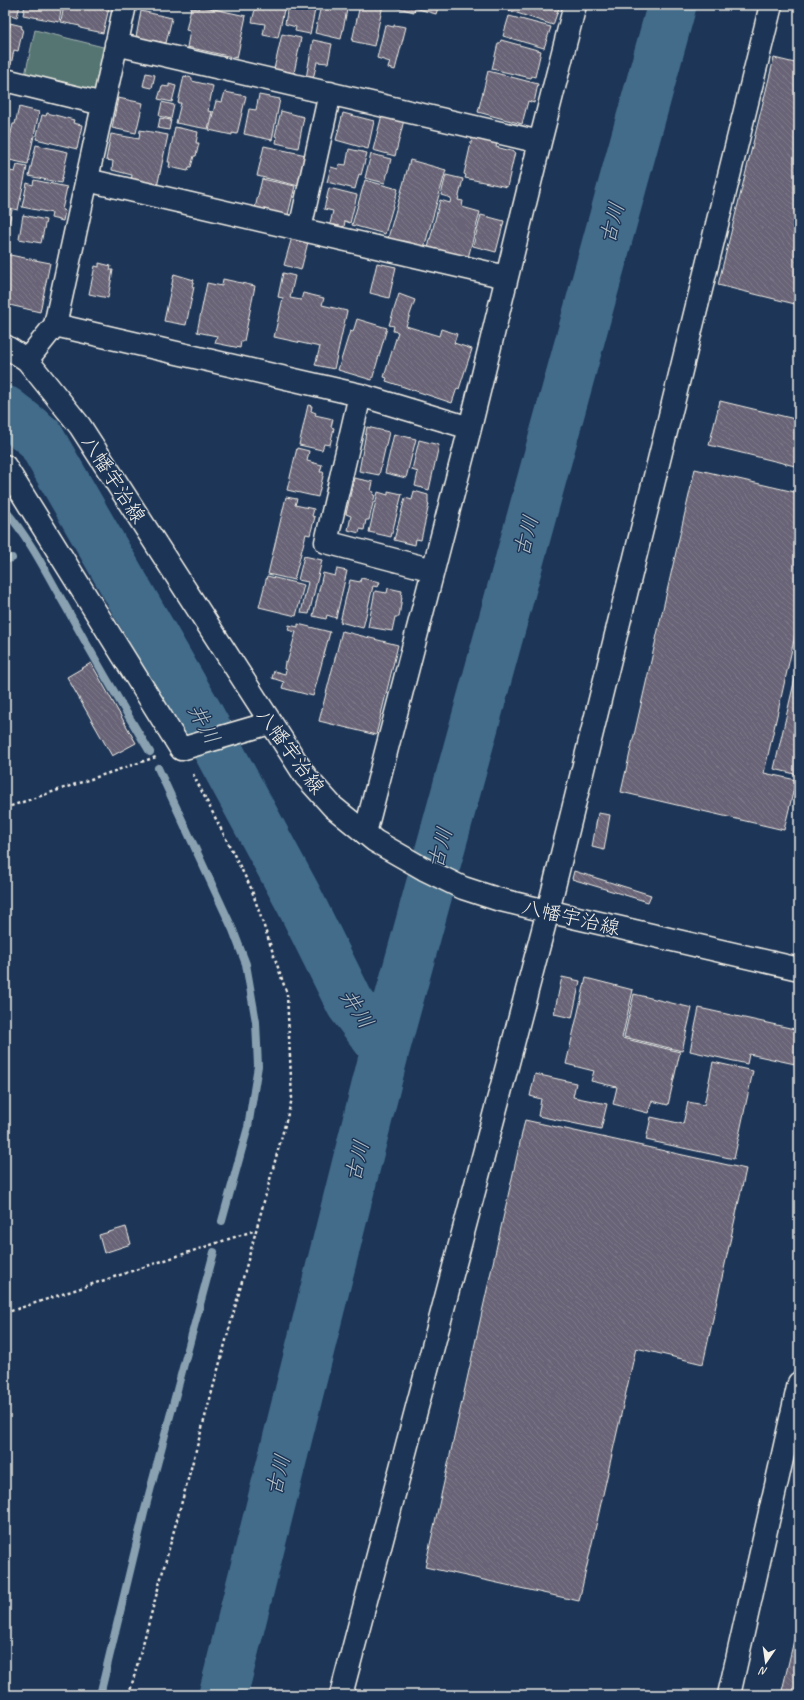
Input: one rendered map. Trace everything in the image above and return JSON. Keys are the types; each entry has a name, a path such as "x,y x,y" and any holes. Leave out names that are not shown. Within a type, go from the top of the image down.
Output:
{"street":[{"path":"27,360 55,325 125,5"},
{"path":"370,837 433,570 470,428 506,277 575,5"},
{"path":"341,1695 771,5"},
{"path":"116,44 540,142"},
{"path":"5,80 103,104"},
{"path":"300,229 330,93"},
{"path":"87,180 506,277"},
{"path":"55,325 360,395 470,428"},
{"name":"八幡宇治線","path":"5,346 27,360 80,426 306,778 333,807 370,837 424,869 463,888 496,899 799,969"},
{"path":"360,395 326,542 433,570"},
{"path":"5,466 181,749 270,723"},
{"path":"729,1695 799,1383"}],"path":[{"path":"5,808 181,749 251,888 287,994 292,1099 129,1695"},
{"path":"5,1313 256,1230"}],"green space":[{"path":"35,30 107,48 96,93 25,75"}],"building":[{"path":"5,5 20,5 17,17 5,13"},
{"path":"25,5 62,5 59,22 23,15"},
{"path":"64,5 102,5 109,8 103,33 61,22"},
{"path":"256,5 285,5 278,38 263,35 265,24 252,22"},
{"path":"288,5 316,5 310,34 295,31 296,27 285,24"},
{"path":"321,5 348,5 341,39 315,33"},
{"path":"360,5 383,5 374,46 352,41"},
{"path":"394,5 439,5 436,14 415,8 414,12 394,7"},
{"path":"510,5 560,5 553,25 508,10"},
{"path":"200,6 246,16 237,58 187,47 190,31 186,30 191,8 199,9"},
{"path":"141,11 172,18 166,43 136,37"},
{"path":"509,16 551,27 544,48 503,36"},
{"path":"10,23 22,26 21,28 23,29 18,51 14,50 11,65 5,64 5,26 10,27"},
{"path":"385,25 406,27 395,70 388,68 390,62 377,58"},
{"path":"282,34 301,38 294,73 274,69"},
{"path":"313,40 332,44 328,63 317,62 313,79 306,78"},
{"path":"501,40 541,51 535,77 532,76 531,78 492,69 498,43 500,43"},
{"path":"774,58 799,64 799,305 718,285"},
{"path":"488,71 538,84 534,103 528,101 522,124 478,112"},
{"path":"146,73 155,75 152,88 143,86"},
{"path":"184,76 192,78 192,81 213,86 208,111 212,112 208,129 176,123 181,103 178,103"},
{"path":"169,84 176,86 172,102 158,99 162,86 169,87"},
{"path":"225,92 246,96 237,134 232,133 232,135 209,130 216,101 222,102"},
{"path":"259,95 280,99 272,140 244,134 249,109 256,110"},
{"path":"118,98 143,103 136,133 112,128"},
{"path":"162,102 174,105 171,119 159,116"},
{"path":"19,107 39,112 28,164 5,159 13,124 15,124"},
{"path":"281,111 304,117 298,148 276,143 277,137 275,136"},
{"path":"383,111 405,116 395,156 373,150"},
{"path":"47,113 74,120 73,123 82,125 77,149 36,139 42,115 46,116"},
{"path":"343,113 374,121 368,149 336,140"},
{"path":"160,118 171,120 169,130 158,128"},
{"path":"175,127 198,132 196,143 199,143 196,156 194,156 191,167 189,167 188,171 169,167 170,162 168,162"},
{"path":"140,130 168,135 157,187 131,182 132,175 112,170 113,161 106,160 111,134 139,139"},
{"path":"473,134 497,142 496,147 515,152 507,187 465,178 466,175 464,174"},
{"path":"36,145 68,152 61,183 29,176"},
{"path":"264,146 306,155 299,186 257,176"},
{"path":"349,149 367,153 361,175 359,174 355,189 327,182 331,167 338,169 339,164 346,165"},
{"path":"371,154 391,159 385,183 365,178"},
{"path":"410,160 446,170 424,248 388,238"},
{"path":"17,165 27,167 18,210 5,207 5,170 15,172"},
{"path":"446,175 463,179 458,200 463,201 462,207 480,212 468,258 428,248 440,200 450,203 451,198 441,195"},
{"path":"262,179 295,186 288,215 255,208"},
{"path":"34,180 67,187 62,210 65,211 63,221 51,218 52,213 22,207 27,183 33,185"},
{"path":"365,180 398,189 385,234 352,225"},
{"path":"329,188 357,195 350,223 345,221 344,227 330,224 333,211 324,209"},
{"path":"5,208 12,210 5,241"},
{"path":"23,215 46,220 41,243 19,239"},
{"path":"481,215 504,221 496,252 473,246"},
{"path":"292,237 308,242 301,270 284,265"},
{"path":"5,254 50,263 40,312 5,304"},
{"path":"99,263 111,266 110,270 113,270 108,298 89,294 95,266 99,267"},
{"path":"377,263 396,267 389,298 370,293"},
{"path":"283,273 295,276 290,298 301,300 303,293 324,298 322,305 347,311 334,369 315,365 320,347 274,337 283,298 278,297"},
{"path":"174,274 194,280 192,286 194,287 186,325 164,321"},
{"path":"223,279 255,286 244,341 241,341 240,348 215,343 217,336 197,332 207,283 222,286"},
{"path":"399,294 415,300 406,326 439,336 441,329 457,334 454,343 472,349 459,389 457,388 452,403 386,381 387,378 384,377 398,332 393,331 394,326 389,325"},
{"path":"357,319 387,328 372,380 338,370 350,331 353,332"},
{"path":"720,401 799,420 799,467 709,445"},
{"path":"308,405 312,406 311,411 316,413 315,415 333,419 331,427 334,428 330,445 324,444 322,450 299,445"},
{"path":"367,427 389,432 379,475 359,471"},
{"path":"394,434 416,439 406,478 385,473"},
{"path":"419,440 439,445 429,490 415,486 418,472 412,470"},
{"path":"297,448 309,451 307,461 322,465 320,472 324,472 318,497 287,490"},
{"path":"695,469 799,493 799,618 764,773 796,780 784,830 621,792"},
{"path":"354,478 373,482 371,491 374,492 373,495 375,495 369,520 366,520 364,530 360,529 359,533 348,530 351,516 346,514"},
{"path":"388,491 402,494 391,537 369,532 378,492 388,495"},
{"path":"414,491 428,495 429,504 421,540 416,539 415,545 394,540 405,498 412,500"},
{"path":"286,497 297,499 295,505 314,509 312,516 315,517 310,535 306,534 294,580 268,574"},
{"path":"304,556 322,560 309,614 301,613 308,582 298,580"},
{"path":"337,569 347,571 336,618 327,615 326,619 313,616 323,573 335,576"},
{"path":"267,576 304,585 296,616 259,607"},
{"path":"361,578 380,582 378,587 373,586 363,628 340,622 350,580 360,582"},
{"path":"388,588 402,591 399,617 395,617 392,631 368,627 375,591 387,593"},
{"path":"298,624 330,632 313,696 282,688 284,682 272,678 274,671 285,674 285,662 287,663 296,632 288,630 289,625 298,627"},
{"path":"342,631 398,645 376,735 319,721"},
{"path":"799,661 799,775 774,769"},
{"path":"91,663 136,743 112,756 67,677"},
{"path":"598,813 610,815 604,850 592,847"},
{"path":"574,871 651,895 648,902 572,879"},
{"path":"562,977 580,981 572,1018 554,1014"},
{"path":"586,978 633,990 622,1038 680,1052 668,1105 652,1101 648,1113 613,1104 617,1087 591,1081 594,1071 566,1064"},
{"path":"634,994 692,1008 682,1051 624,1037"},
{"path":"699,1008 799,1030 799,1046 795,1064 749,1054 747,1064 690,1051"},
{"path":"713,1062 753,1071 734,1159 646,1140 651,1117 683,1124 688,1102 704,1105"},
{"path":"535,1074 576,1083 573,1097 607,1104 601,1129 538,1116 541,1099 530,1096"},
{"path":"525,1120 746,1169 703,1364 636,1348 579,1601 425,1567"},
{"path":"126,1227 131,1244 104,1253 99,1235"},
{"path":"799,1619 799,1695 781,1695"}],"waterway":[{"name":"古川","path":"223,1695 385,1050 672,5"},
{"name":"井川","path":"5,410 40,438 198,713 298,898 350,1003 385,1050"},
{"path":"5,510 38,557 150,752"},
{"path":"5,560 12,558"},
{"path":"158,768 233,930 246,964 256,1022 258,1066 248,1127 222,1221"},
{"path":"100,1695 144,1513 214,1252"}]}
